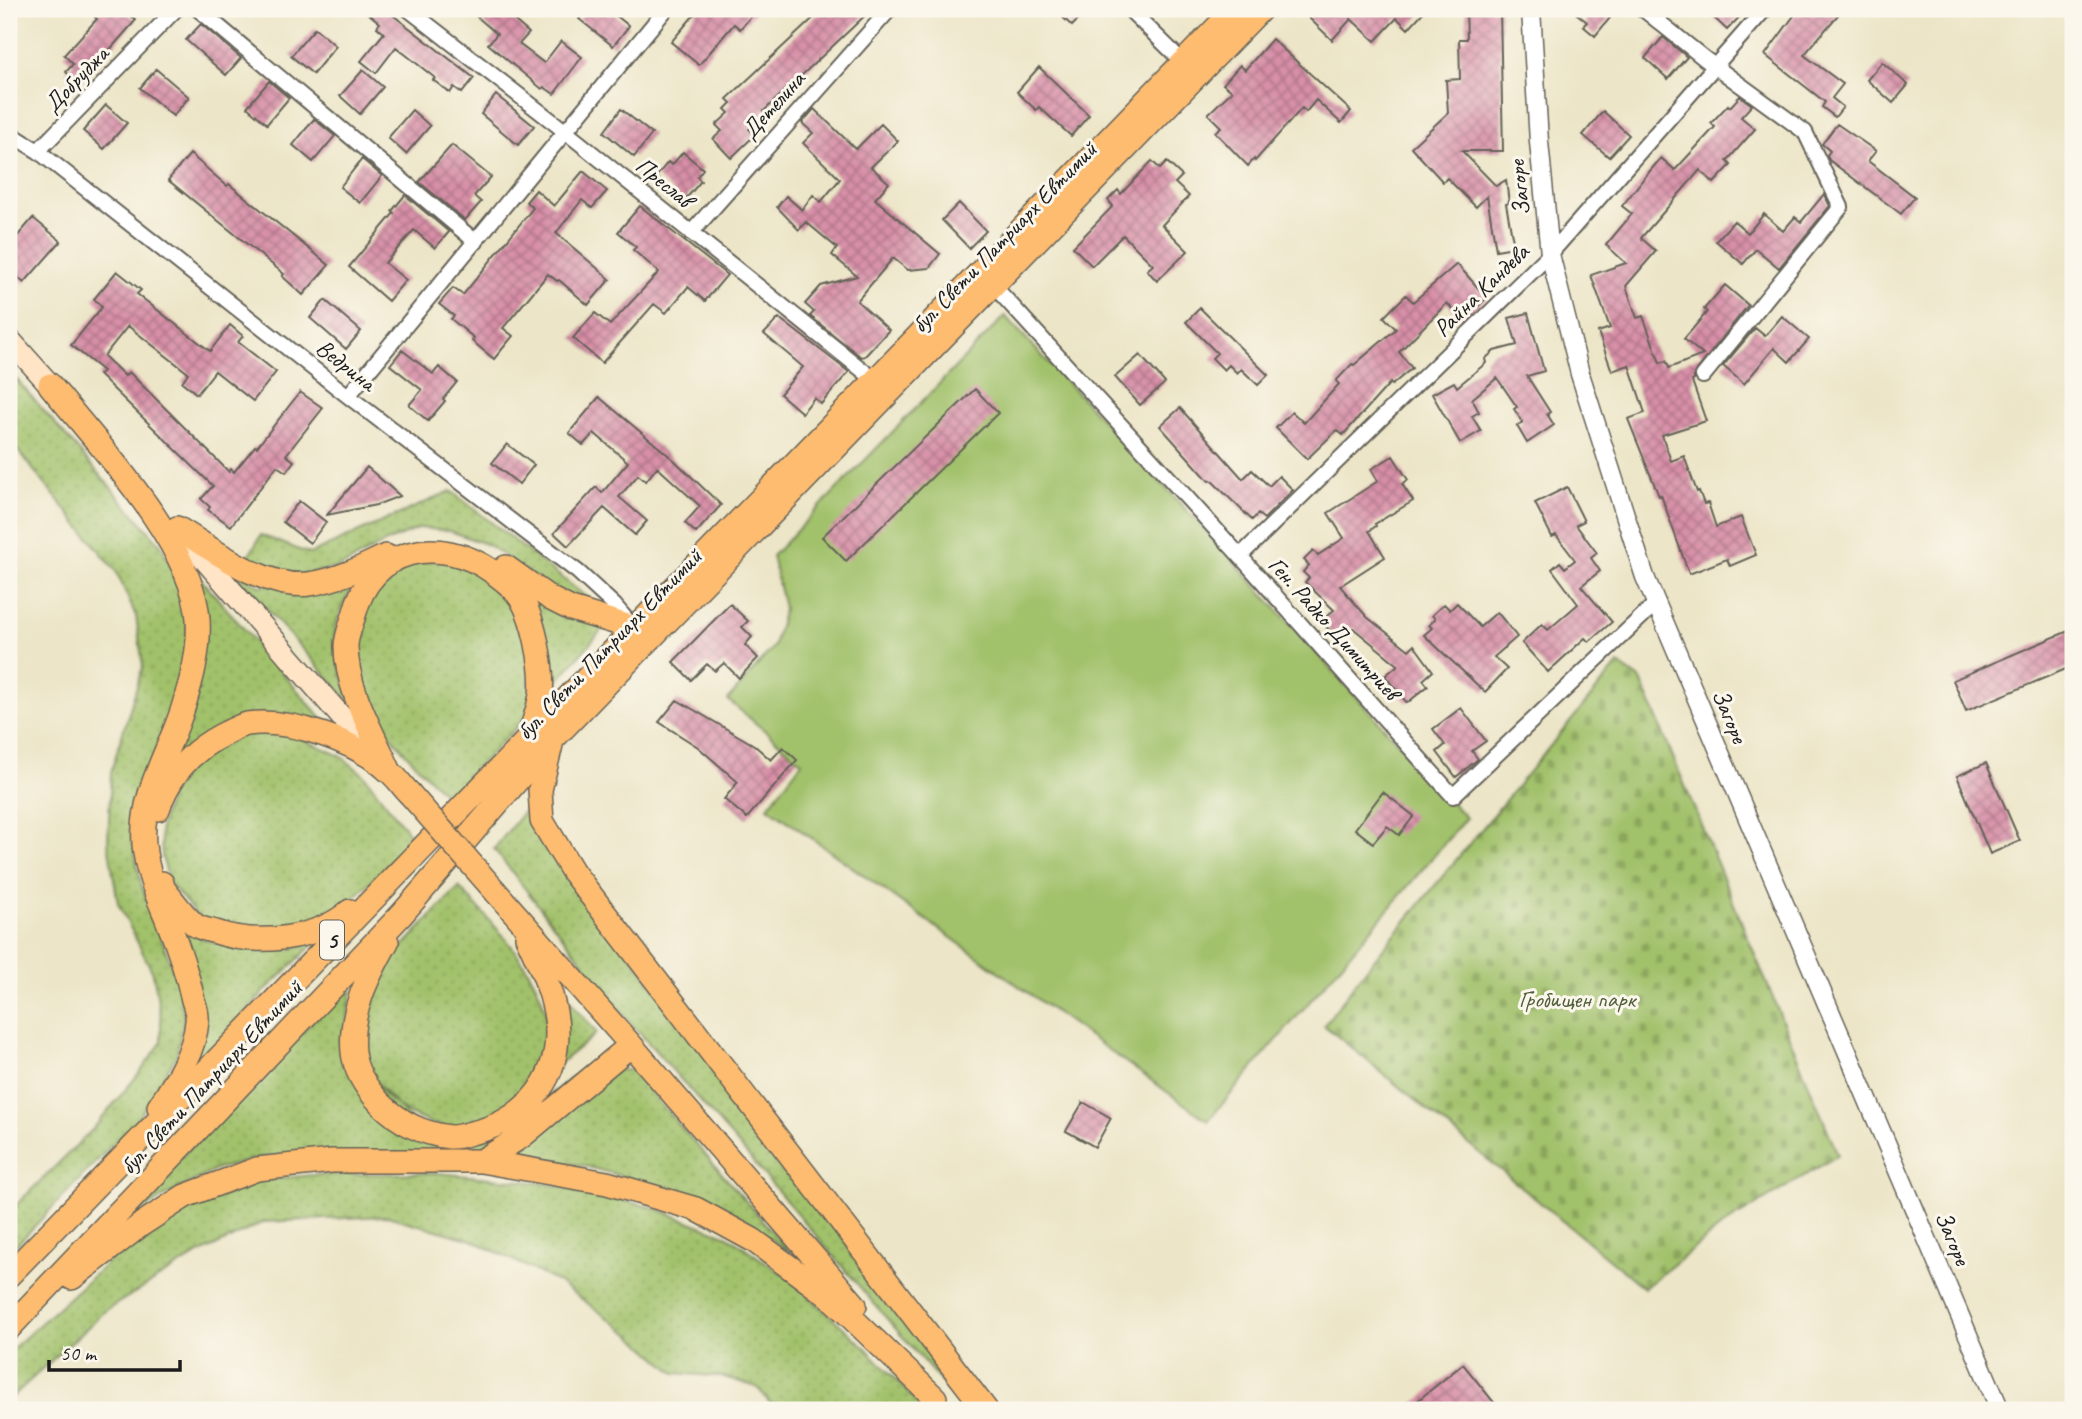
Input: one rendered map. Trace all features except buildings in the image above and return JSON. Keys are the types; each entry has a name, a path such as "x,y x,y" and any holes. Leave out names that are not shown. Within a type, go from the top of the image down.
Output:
{"main road":[{"name":"бул. Свети Патриарх Евтимий","path":"9,1275 408,862 541,738 641,635 882,386 1235,9"},
{"name":"бул. Свети Патриарх Евтимий","path":"882,386 993,285 1261,9"},
{"path":"9,339 390,772"},
{"path":"50,384 143,499 172,545 189,580 198,618 196,667 177,726 147,800 144,842 154,889 182,955 197,1020 189,1053 167,1096 134,1145"},
{"path":"177,527 238,565 277,582 307,584 340,576 401,549 429,541 452,542 492,557 551,599 570,609 641,635"},
{"name":"5","path":"541,738 541,675 527,611 517,593 480,563 459,554 428,549 401,556 376,573 358,599 346,645 353,686 390,772 631,1045 941,1404"},
{"path":"390,772 344,742 286,724 245,724 210,740 185,760 163,792 152,826 154,859 163,888 197,926 230,937 275,939 307,933 345,916 408,862"},
{"name":"бул. Свети Патриарх Евтимий","path":"12,1325 402,914 541,738"},
{"path":"541,738 542,821 573,872 986,1410"},
{"path":"402,914 364,984 355,1016 353,1054 366,1088 394,1116 422,1131 453,1137 491,1129 521,1110 540,1092 553,1064 557,1033 550,995 541,968 512,910"},
{"path":"481,1161 521,1137 631,1045"},
{"name":"5","path":"12,1325 142,1224 185,1196 257,1169 332,1161 481,1161 607,1183 695,1209 754,1240 830,1297 941,1404"}],"street":[{"name":"Добруджа","path":"38,151 176,9"},
{"path":"198,9 475,242"},
{"name":"Преслав","path":"408,9 882,386"},
{"path":"348,396 666,9"},
{"name":"Детелина","path":"691,233 890,9"},
{"path":"1129,9 1184,63"},
{"name":"Загоре","path":"1531,9 1539,142 1550,254 1580,374 1645,577 2000,1410"},
{"path":"1643,9 1715,67 1805,132 1841,207 1703,376"},
{"name":"Райна Кандева","path":"1240,556 1550,254 1765,9"},
{"name":"Ведрина","path":"9,133 38,151 348,396 578,572 615,606 641,635"},
{"name":"Ген. Радко Димитриев","path":"993,285 1240,556 1453,796 1656,604"}],"green space":[{"path":"1005,316 1208,533 1466,818 1208,1121 768,807 802,762 728,700 774,646 784,608 772,556"},
{"path":"9,371 162,546 183,598 188,630 183,673 138,800 132,839 142,888 179,985 184,1019 176,1056 138,1118 9,1253 9,1212 93,1129 141,1071 161,1043 161,1017 153,973 118,903 108,843 111,772 143,666 136,616 116,571 9,440"},
{"path":"451,491 598,606 562,596 488,545 450,531 420,528 388,541 341,567 304,574 274,572 247,559 261,535 310,554"},
{"path":"456,561 503,589 515,605 528,650 530,713 448,798 414,763 380,719 360,678 356,648 367,604 384,578 408,563"},
{"path":"226,564 260,586 359,575 341,610 334,639 338,663 351,703"},
{"path":"192,569 329,727 265,714 165,774 181,732"},
{"path":"530,594 606,625 549,691"},
{"name":"Гробищен парк","path":"1618,664 1641,680 1838,1155 1722,1226 1644,1288 1324,1025 1366,969"},
{"path":"247,731 284,731 341,756 364,775 414,840 341,910 304,926 274,932 201,920 170,884 162,857 160,827 170,795 190,765"},
{"path":"528,806 532,824 972,1410 965,1410 629,1021 494,849"},
{"path":"459,887 526,966 541,997 547,1038 544,1058 536,1077 511,1107 493,1117 452,1128 412,1115 392,1102 378,1086 369,1069 364,1050 364,1030 373,989 385,966"},
{"path":"171,915 203,939 239,949 292,949 323,935 264,992 178,1091 194,1058"},
{"path":"354,978 347,1020 346,1049 429,1140 516,1122 604,1052 594,1067 496,1142 464,1153 263,1157 217,1169 163,1197 103,1238"},
{"path":"551,978 597,1033 560,1063"},
{"path":"618,1070 631,1070 793,1255 750,1224 666,1188 581,1165 510,1156"},
{"path":"438,1173 543,1183 651,1207 728,1236 791,1280 865,1347 924,1410 776,1410 757,1387 724,1377 675,1373 630,1334 558,1282 472,1240 387,1216 264,1222 195,1256 105,1311 9,1400 9,1352 115,1256 182,1211 254,1181 312,1175"}]}
